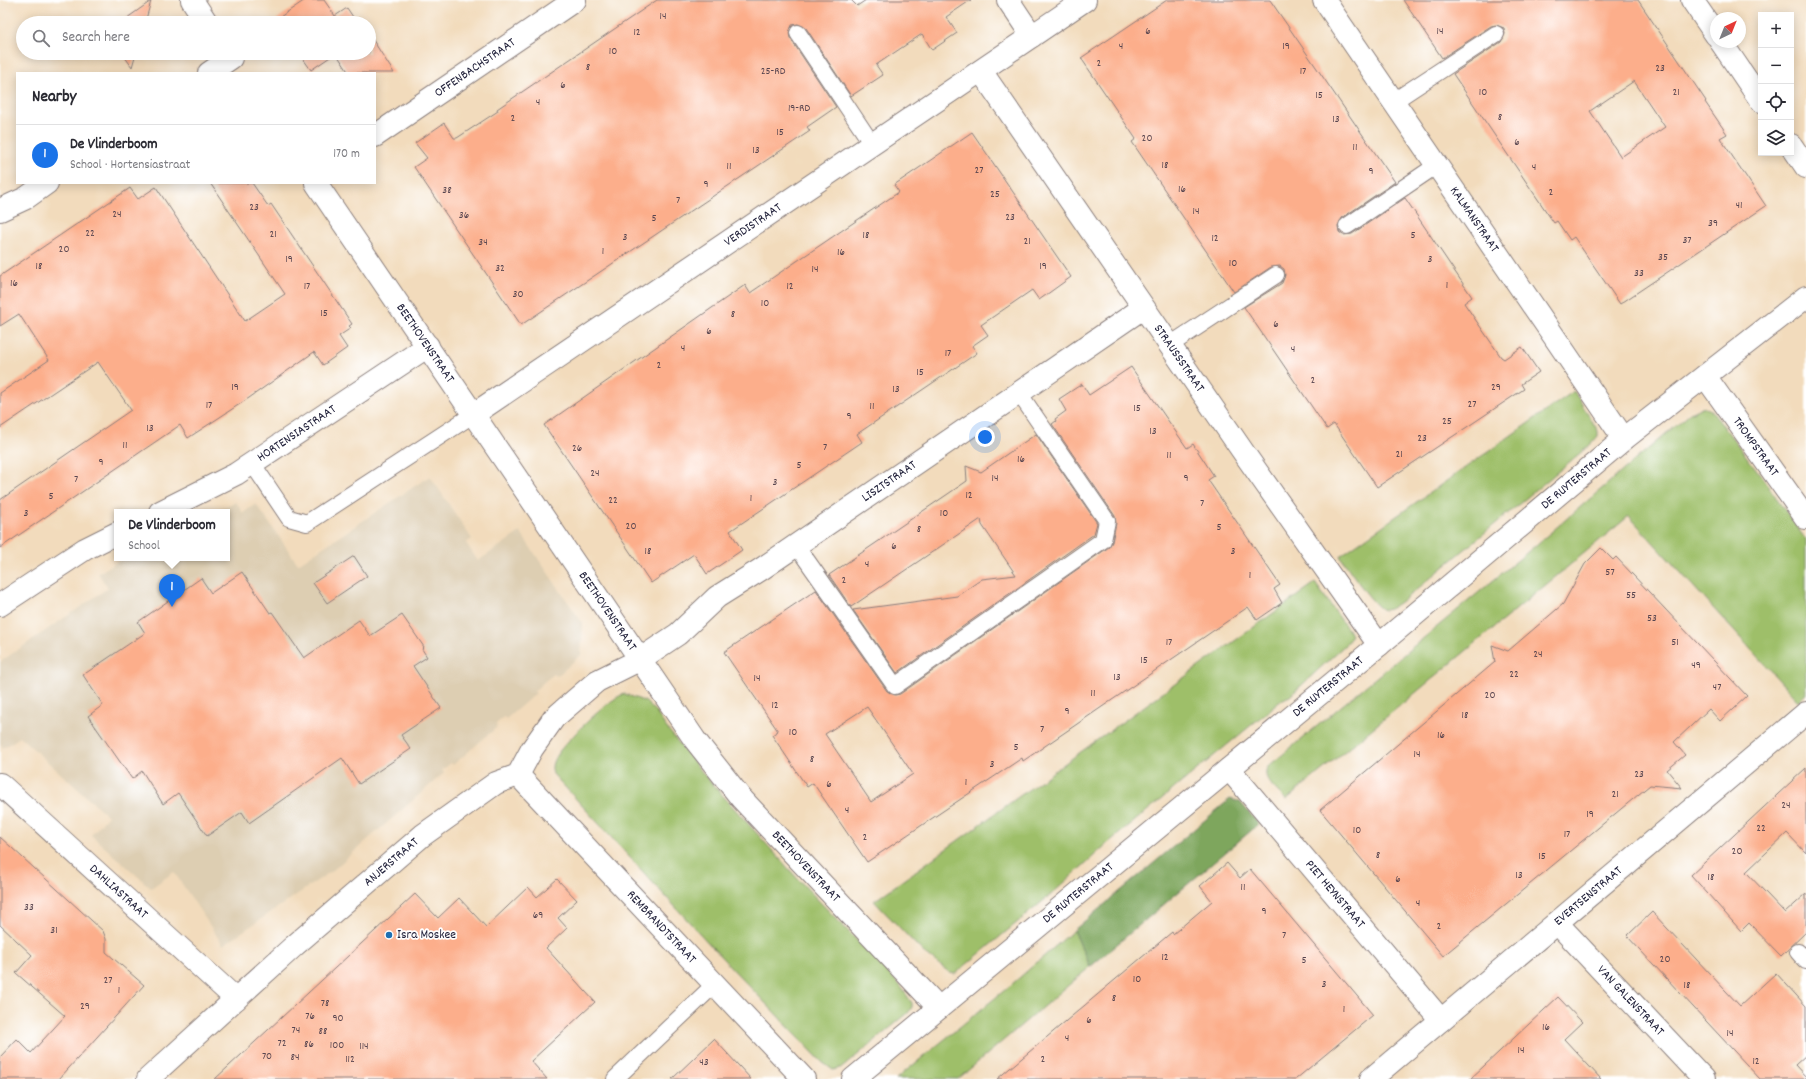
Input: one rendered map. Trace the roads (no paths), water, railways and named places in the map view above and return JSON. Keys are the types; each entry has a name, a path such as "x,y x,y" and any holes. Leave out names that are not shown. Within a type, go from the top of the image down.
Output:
{"street":[{"path":"192,0 202,16"},
{"name":"OFFENBACHSTRAAT","path":"376,135 575,0"},
{"path":"1008,0 1032,36"},
{"name":"VERDISTRAAT","path":"474,414 1085,0"},
{"name":"KALMANSTRAAT","path":"1324,0 1624,439"},
{"path":"1692,0 1710,26"},
{"path":"1725,48 1758,97"},
{"path":"211,72 233,61"},
{"name":"STRAUSSSTRAAT","path":"981,71 1143,308 1379,645"},
{"path":"1794,149 1806,167"},
{"path":"0,210 26,198 47,184"},
{"name":"BEETHOVENSTRAAT","path":"317,184 428,346 639,660 695,740 741,798 939,1008"},
{"name":"DE RUYTERSTRAAT","path":"853,1079 1379,645 1624,439 1806,297"},
{"name":"LISZTSTRAAT","path":"639,660 678,634 717,597 796,545 1143,308"},
{"name":"HORTENSIASTRAAT","path":"166,509 236,474 428,346"},
{"name":"TROMPSTRAAT","path":"1705,376 1806,518"},
{"path":"0,605 85,549 114,534"},
{"path":"518,775 532,749 554,718 597,681 639,660"},
{"name":"EVERTSENSTRAAT","path":"1371,1079 1806,713"},
{"name":"PIET HEYNSTRAAT","path":"1229,769 1441,1020"},
{"name":"REMBRANDTSTRAAT","path":"518,775 804,1079"},
{"name":"ANJERSTRAAT","path":"148,1079 294,946 423,835 496,783 518,775"},
{"name":"DAHLIASTRAAT","path":"0,784 236,1000"},
{"name":"VAN GALENSTRAAT","path":"1557,923 1704,1079"}],"lane":[{"path":"798,33 872,144"},
{"path":"1394,101 1496,34"},
{"path":"1348,226 1438,165"},
{"path":"1170,345 1276,274"},
{"path":"796,545 895,686 1103,540 1107,521 1019,393"},
{"path":"252,463 289,518 307,523 474,414"},
{"path":"615,1079 715,984"}],"place":[{"name":"De Vlinderboom","path":"172,607"},
{"name":"Isra Moskee","path":"389,935"}]}
